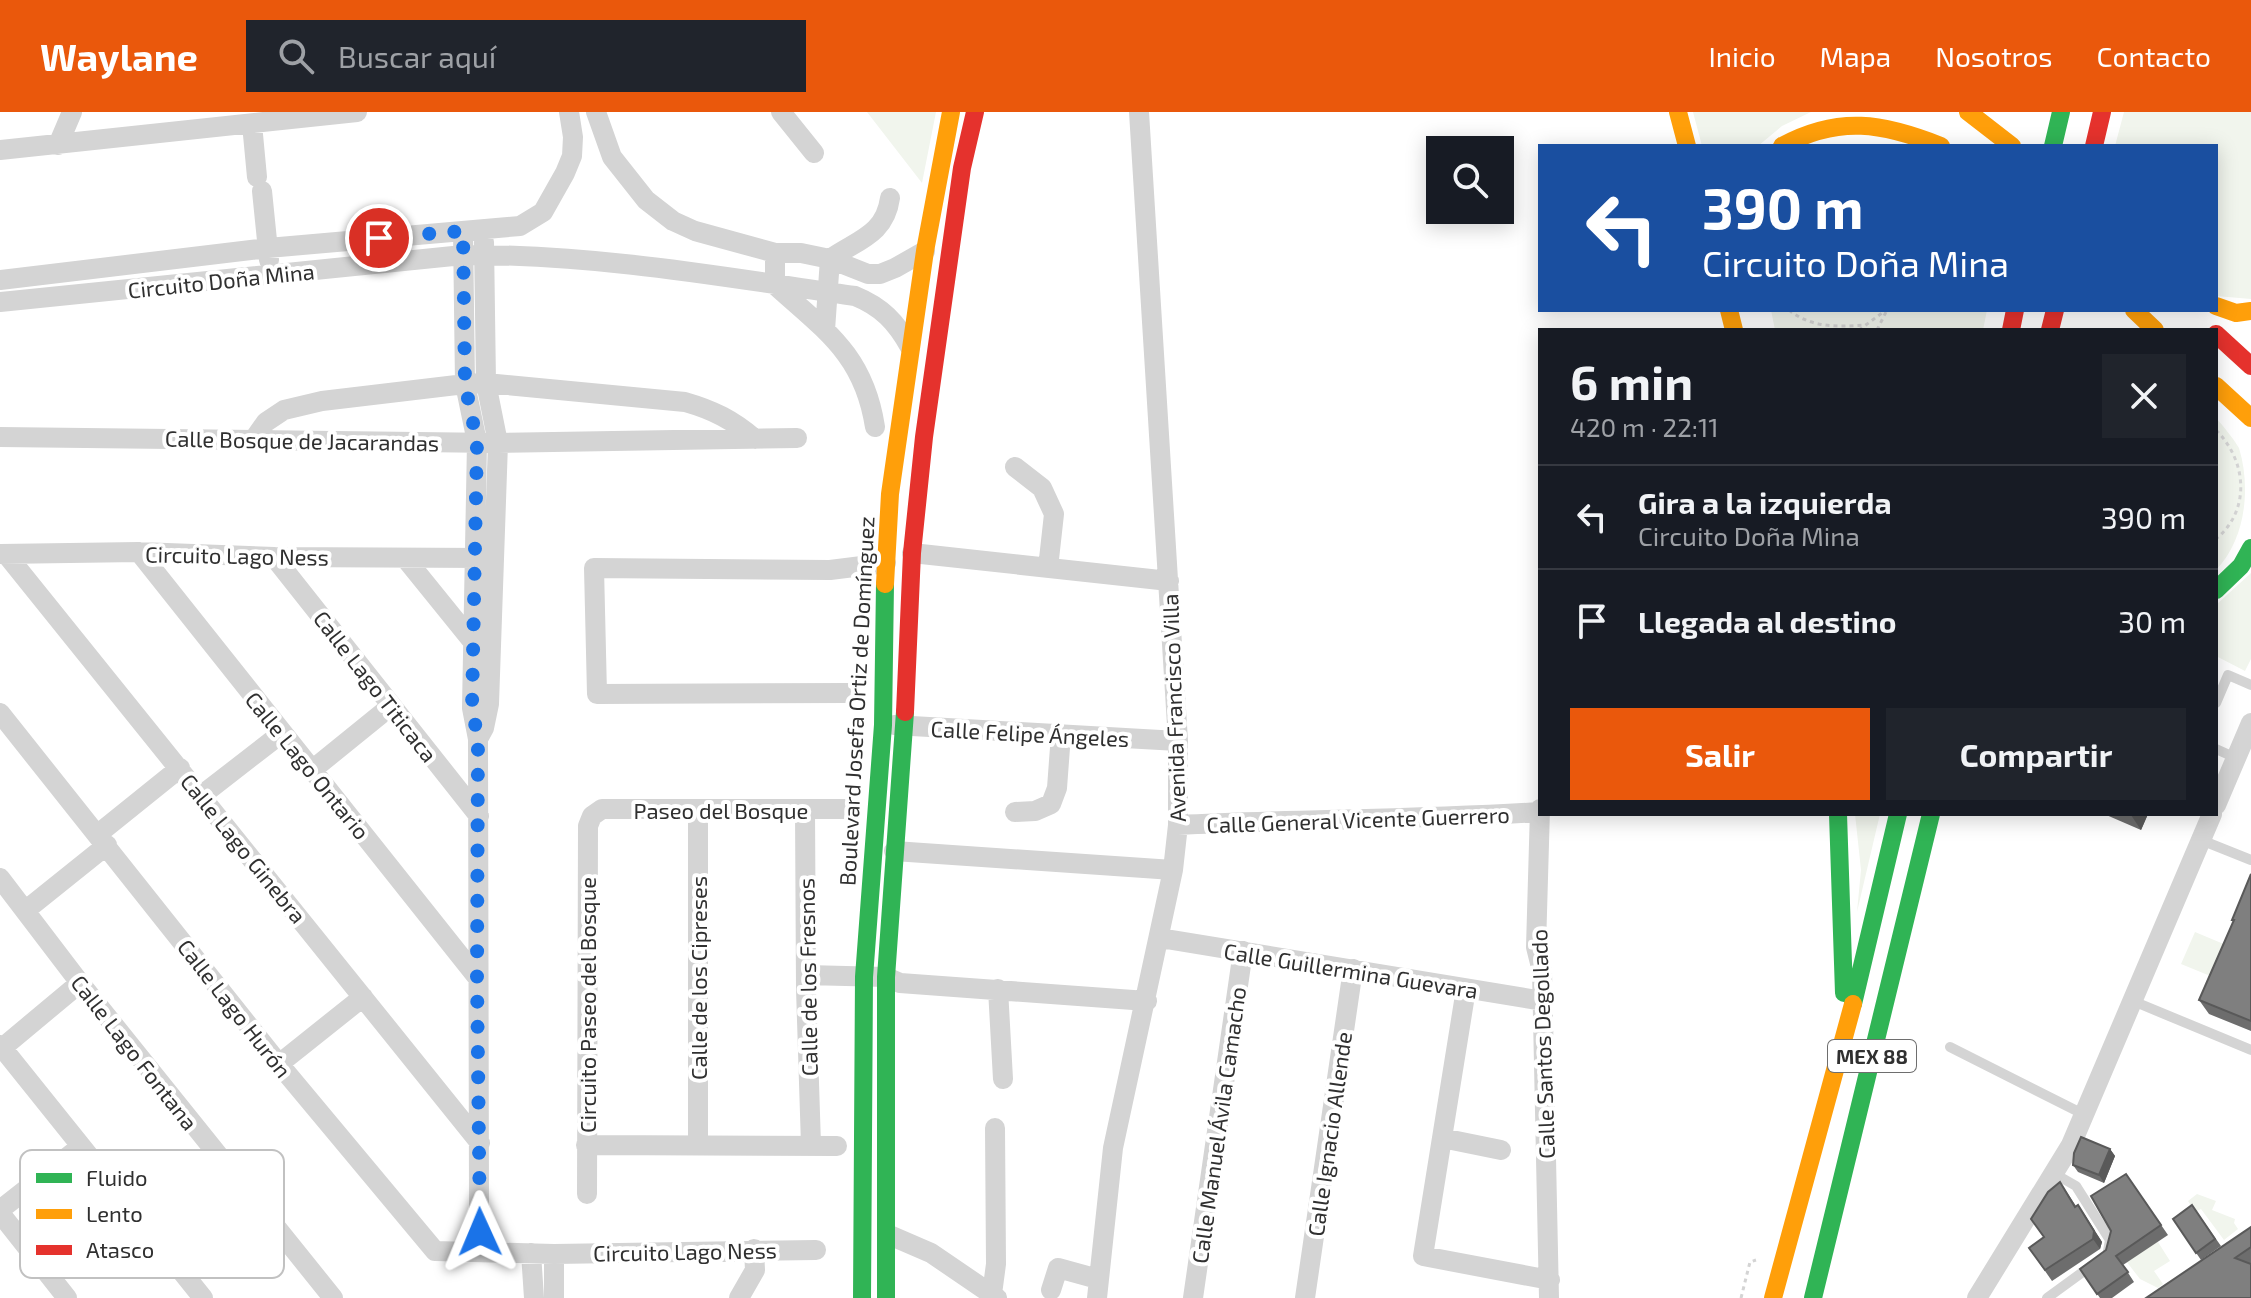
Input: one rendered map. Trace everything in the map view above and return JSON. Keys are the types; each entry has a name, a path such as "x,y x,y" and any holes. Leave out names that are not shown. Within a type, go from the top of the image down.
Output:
{"street":[{"path":"58,145 72,112"},
{"path":"0,150 357,112"},
{"name":"Circuito Doña Mina","path":"0,280 268,248 520,226 543,212 556,193 572,156 569,112"},
{"path":"596,112 612,157 646,200 673,221 695,231 775,253 801,253 830,259 855,271 880,274 925,251"},
{"path":"781,112 814,153"},
{"name":"Boulevard Josefa Ortiz de Domínguez","path":"862,1298 864,983 883,725 890,494 925,251 951,112"},
{"name":"Boulevard Josefa Ortiz de Domínguez","path":"886,1298 894,851 904,726 912,553 924,437 962,168 975,112"},
{"name":"Avenida Francisco Villa","path":"1098,1289 1113,1148 1160,938 1178,825 1178,741 1139,112"},
{"path":"1678,112 1686,144"},
{"path":"1906,112 1940,144"},
{"path":"1968,112 2009,144"},
{"path":"2053,144 2061,112"},
{"path":"2094,144 2102,112"},
{"path":"1785,144 1812,127 1856,119 1882,123 1937,144"},
{"path":"252,124 271,276"},
{"path":"830,259 870,236 879,227 888,213 890,198"},
{"path":"474,230 463,255 465,384 487,442"},
{"path":"474,230 484,255 487,442 484,558 489,704 484,728 478,739"},
{"path":"775,253 775,285 825,330 855,363 872,405 875,427"},
{"name":"Circuito Doña Mina","path":"0,302 463,255 522,254 706,273 855,296 873,303 888,315 910,347"},
{"path":"825,330 830,259"},
{"path":"2218,307 2236,313 2251,311"},
{"path":"2136,312 2153,328"},
{"path":"2218,335 2251,366"},
{"path":"254,439 266,422 284,410 322,401 486,383 685,402 715,411 738,424 755,439"},
{"path":"2218,388 2249,415 2251,433"},
{"path":"899,432 924,437"},
{"name":"Calle Bosque de Jacarandas","path":"0,437 487,442 797,438"},
{"path":"1015,467 1042,488 1054,514 1048,568"},
{"path":"2218,588 2241,566 2251,548"},
{"name":"Circuito Lago Ness","path":"3,554 139,552 274,557 484,558"},
{"name":"Calle Lago Ontario","path":"139,552 477,977"},
{"path":"912,553 1169,581"},
{"name":"Calle Lago Ginebra","path":"3,554 202,795 480,1143"},
{"name":"Calle Lago Titicaca","path":"274,557 479,816"},
{"path":"405,558 473,642"},
{"path":"484,558 473,642 472,708 478,739 479,1206 480,1232 487,1244 497,1252"},
{"path":"849,693 597,694 594,568 886,571"},
{"path":"885,613 909,612"},
{"path":"312,770 391,706"},
{"name":"Calle Lago Hurón","path":"0,713 279,1064 435,1251 527,1253"},
{"path":"2218,800 2251,723"},
{"name":"Calle Felipe Ángeles","path":"883,725 1178,741"},
{"path":"202,795 282,733"},
{"path":"1015,812 1035,811 1051,804 1057,788 1061,734"},
{"path":"26,910 180,768"},
{"name":"Paseo del Bosque","path":"592,816 602,809 852,809"},
{"name":"Calle de los Cipreses","path":"698,810 698,1145"},
{"name":"Calle de los Fresnos","path":"805,810 811,1145"},
{"name":"Calle General Vicente Guerrero","path":"1178,825 1425,819 1538,810"},
{"name":"Circuito Paseo del Bosque","path":"587,1194 588,826 592,816"},
{"name":"Calle Santos Degollado","path":"1466,989 1423,1256 1550,1289 1542,971 1536,947 1539,816"},
{"path":"1838,816 1845,1038"},
{"name":"MEX 88","path":"1773,1298 1845,1038 1898,816"},
{"name":"MEX 88","path":"1813,1298 1931,816"},
{"path":"1977,1298 2055,1174 2085,1115 2211,816"},
{"path":"894,851 1173,870"},
{"name":"Calle Lago Fontana","path":"0,878 213,1150"},
{"name":"Calle Guillermina Guevara","path":"1160,938 1543,1001"},
{"name":"Calle Manuel Ávila Camacho","path":"1193,1298 1243,951"},
{"name":"Calle Ignacio Allende","path":"1305,1298 1353,969"},
{"path":"806,982 998,989 1147,1001"},
{"path":"80,983 1,1047 83,1150"},
{"path":"998,989 1003,1079"},
{"path":"279,1064 363,997"},
{"path":"994,1296 995,1128"},
{"path":"1442,1138 1501,1150"},
{"path":"586,1145 837,1146"},
{"path":"76,1150 80,1147"},
{"path":"20,1196 0,1212 20,1238"},
{"path":"479,1206 489,1225 504,1241 527,1253 534,1298"},
{"path":"887,1234 931,1253 994,1296"},
{"name":"Calle Lago Fontana","path":"284,1238 333,1298"},
{"path":"739,1298 755,1270 754,1249"},
{"name":"Circuito Lago Ness","path":"527,1253 816,1250"},
{"path":"554,1254 554,1298"},
{"path":"1051,1290 1058,1268 1098,1289"},
{"path":"51,1278 67,1298"},
{"path":"187,1278 203,1298"}],"lane":[{"path":"2218,698 2228,675 2250,682"},
{"path":"2218,750 2236,758"},
{"path":"2201,840 2251,860"},
{"path":"2133,1001 2251,1050"},
{"path":"1950,1047 2085,1115"},
{"path":"2047,1298 2107,1254 2110,1247 2110,1240 2076,1186 2055,1174"}],"path":[{"path":"1791,312 1816,324 1837,327 1864,325"},
{"path":"1861,328 1883,312"},
{"path":"2218,433 2231,449 2241,472 2243,494 2236,515 2218,537"},
{"path":"1741,1298 1750,1262"}],"shaded area":[{"path":"867,112 936,112 922,183"},
{"path":"1693,112 1811,112 1782,126 1760,144 1701,144"},
{"path":"2124,112 2251,112 2251,299 2218,296 2218,144 2116,144"},
{"path":"1771,312 1987,312 1983,328 1775,328"},
{"path":"2218,420 2239,448 2245,479 2240,528 2218,567"},
{"path":"2251,573 2251,659 2245,671 2218,657 2218,603"},
{"path":"1855,816 1880,816 1857,912 1861,870"},
{"path":"2195,932 2238,950 2225,982 2181,964"},
{"path":"2197,1194 2216,1201 2212,1210 2235,1219 2238,1229 2224,1240 2201,1209 2195,1212 2188,1201"},
{"path":"2158,1242 2170,1261 2154,1271 2163,1284 2158,1288 2140,1279 2119,1252"}],"building":[{"path":"2251,874 2251,1021 2199,1000"},
{"path":"2081,1137 2110,1149 2099,1175 2073,1165"},
{"path":"2126,1174 2161,1225 2116,1256 2128,1272 2097,1294 2080,1269 2106,1250 2111,1231 2091,1196"},
{"path":"2060,1182 2094,1231 2093,1239 2045,1270 2029,1248 2044,1237 2031,1219 2048,1192"},
{"path":"2192,1205 2215,1239 2196,1253 2173,1219"},
{"path":"2251,1227 2251,1247 2235,1258 2251,1264 2251,1298 2146,1298"}],"traffic: fast":[{"path":"2053,144 2061,112"},
{"path":"2218,588 2241,566 2251,548"},
{"path":"862,1298 864,977 883,725 885,584"},
{"path":"886,1298 886,977 905,712"},
{"path":"1838,816 1844,993"},
{"path":"1853,1004 1898,816"},
{"path":"1813,1298 1931,816"}],"traffic: slow":[{"path":"885,584 890,494 925,251 951,112"},
{"path":"1678,112 1686,144"},
{"path":"1968,112 2009,144"},
{"path":"1786,144 1803,136 1842,126 1880,128 1936,144"},
{"path":"2218,307 2236,313 2251,311"},
{"path":"1730,312 1734,328"},
{"path":"2136,312 2153,328"},
{"path":"2218,388 2251,418"},
{"path":"1773,1298 1853,1004"}],"traffic: jam":[{"path":"905,712 912,553 924,437 962,168 975,112"},
{"path":"2094,144 2102,112"},
{"path":"2011,328 2015,312"},
{"path":"2050,328 2054,312"},
{"path":"2218,336 2251,366"}],"route":[{"path":"379,238 463,231 465,384 477,442 472,708 478,739 480,1232"}]}
